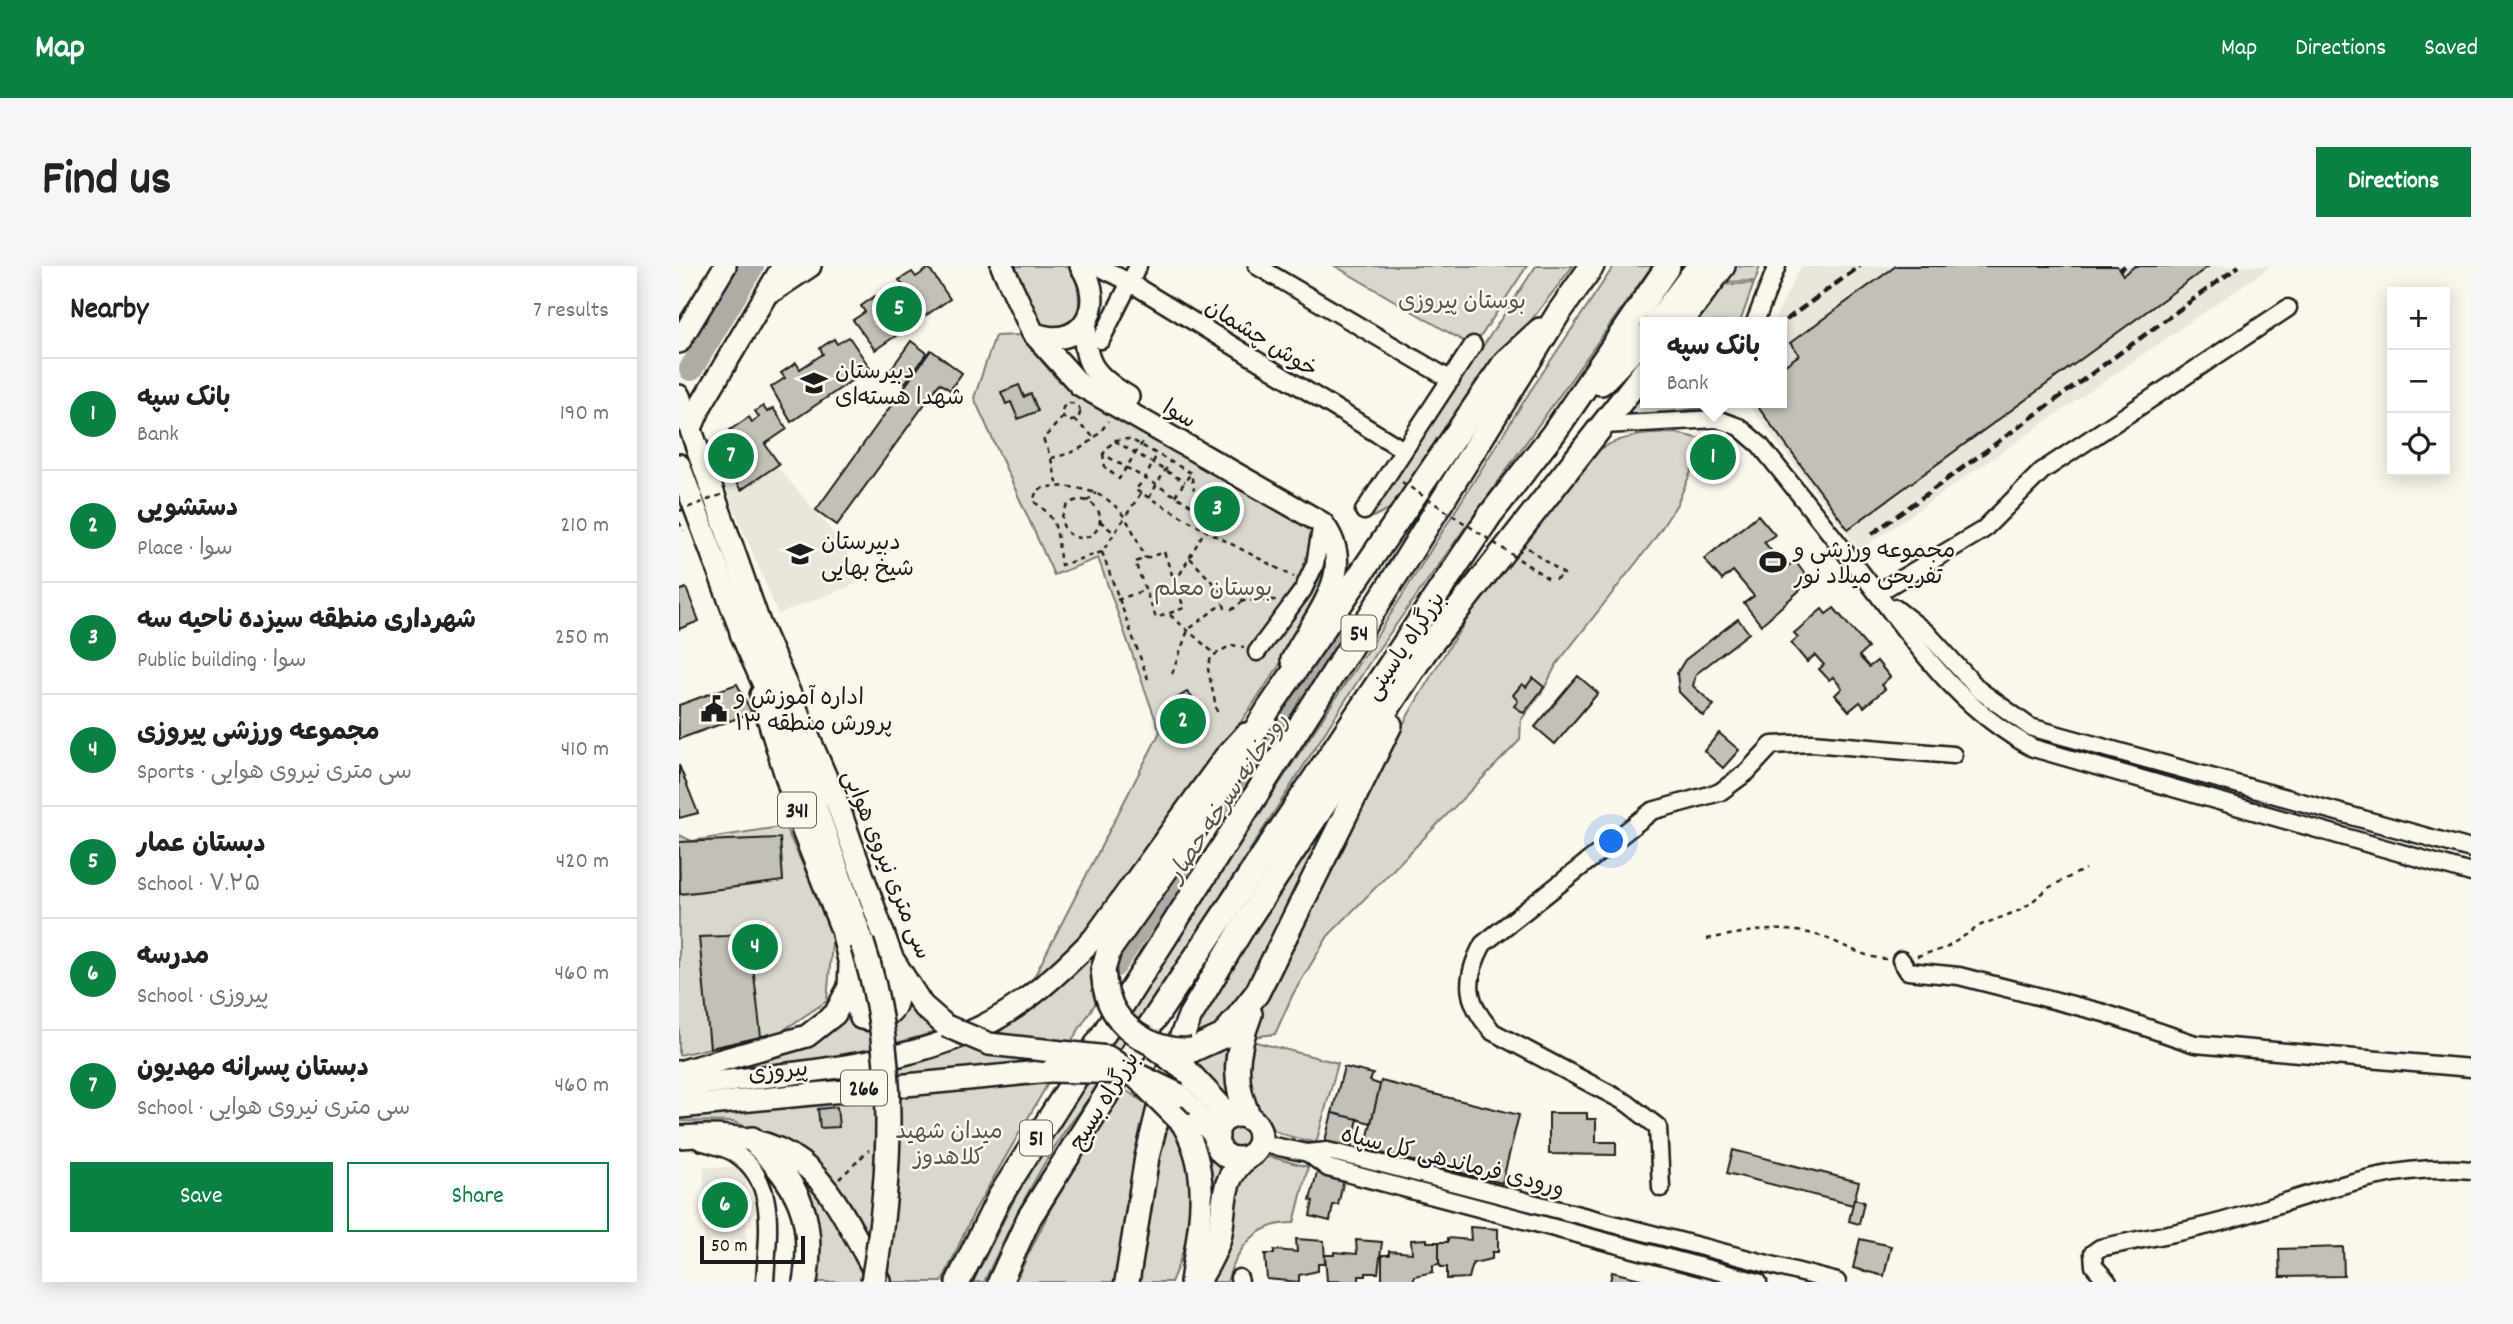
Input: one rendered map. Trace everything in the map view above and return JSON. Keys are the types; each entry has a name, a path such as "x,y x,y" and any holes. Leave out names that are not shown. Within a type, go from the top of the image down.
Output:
{"highway":[{"name":"بزرگراه یاسینی","path":"1114,993 1405,561 1558,313 1592,266"},
{"name":"بزرگراه یاسینی","path":"1151,1038 1490,515 1553,434 1668,266"},
{"path":"1661,317 1699,266"},
{"path":"1685,317 1723,266"},
{"path":"1197,1282 1209,1264 1219,1237 1228,1180 1253,1150 1258,1129 1240,1118 1189,1060 1117,1016 1114,993 1103,970 1109,950 1195,829 1268,709 1506,361 1558,313"},
{"path":"1553,434 1640,342"},
{"path":"1127,1282 1147,1157 1168,1072 1190,1016 1243,927 1426,650 1640,378"},
{"path":"742,633 799,761 862,943 880,1020 888,1105 887,1173 873,1282"},
{"path":"1240,1118 1236,1068 1241,1040 1257,993 1426,650"},
{"name":"بزرگراه بسیج","path":"958,1282 999,1198 1114,993"},
{"path":"1189,1060 1223,1036 1257,993"},
{"name":"بزرگراه بسیج","path":"1000,1282 1029,1218 1151,1038"},
{"path":"1132,1073 1178,1095 1217,1136"},
{"path":"1240,1118 1220,1125 1218,1145 1226,1156 1253,1150"},
{"path":"752,1139 789,1179 806,1215 809,1246 805,1282"}],"main road":[{"path":"679,342 725,266"},
{"path":"691,428 701,405 783,266"},
{"path":"764,298 810,266"},
{"name":"سوا","path":"679,1087 896,1056 982,1027 1019,1004 1071,962 1094,938 1226,757 1268,709 1337,573 1338,552 1319,520 1197,464 1152,427 1080,385 1033,333 1002,266"},
{"path":"1033,333 1056,338 1068,336 1086,322 1093,299 1087,274 1081,266"},
{"name":"سوا","path":"1086,322 1086,355 1104,383 1323,510 1324,516 1319,520"},
{"name":"سی متری نیروی هوایی","path":"679,396 759,623 837,803 892,958 922,1004 946,1026 989,1044 1108,1057 1132,1073"},
{"name":"341","path":"679,464 742,633 803,831 842,930 850,965 849,987"},
{"path":"849,987 860,1018 875,1020 884,1017 895,1005 897,995 892,958"},
{"path":"679,1072 807,1036 835,1014 849,987"},
{"name":"پیروزی","path":"679,1107 1050,1072 1132,1073"},
{"path":"1132,1073 1182,1123 1193,1140 1202,1178 1201,1221 1191,1282"},
{"path":"683,1137 752,1139 790,1154 828,1188 880,1282"}],"street":[{"name":"خوش چشمان","path":"1097,266 1129,282 1402,449"},
{"path":"1101,340 1138,266"},
{"path":"1257,266 1451,380"},
{"path":"1757,317 1777,266"},
{"path":"1877,593 1983,530 2042,471 2288,308"},
{"path":"1364,511 1402,449 1473,345"},
{"path":"1717,419 1722,408"},
{"path":"1604,425 1717,419 1739,427 1761,444 1965,702 2007,734 2032,748 2471,873"},
{"path":"1251,650 1303,590 1315,564 1319,520"},
{"path":"1877,593 1927,633 1979,690 2030,727 2471,849"},
{"path":"1661,1188 1658,1127 1627,1103 1493,1032 1480,1018 1468,982 1473,963 1483,944 1652,811 1720,792 1747,772 1772,744 1812,743 1953,755"},
{"path":"1901,960 1908,971 1959,976 2091,1010 2195,1044 2471,1068"},
{"path":"683,1137 734,1152 753,1167 764,1188 768,1210 765,1282"},
{"path":"1253,1150 1308,1153"},
{"name":"ورودی فرماندهی کل سپاه","path":"1308,1153 1327,1151 1363,1159 1837,1282"},
{"name":"ورودی فرماندهی کل سپاه","path":"1308,1153 1328,1168 1758,1282"},
{"path":"2109,1282 2092,1260 2093,1253 2100,1248 2227,1220 2369,1177 2421,1168 2471,1170"},
{"path":"1692,1282 1696,1266"}],"path":[{"path":"1058,486 1043,439 1063,417 1063,407 1074,404 1080,413 1074,420"},
{"path":"1051,458 1079,450 1095,438 1117,406"},
{"path":"1063,417 1074,420 1095,438"},
{"path":"1152,427 1141,445 1136,453 1119,479 1105,467 1103,454 1114,440 1121,438 1141,445 1170,462 1197,464"},
{"path":"1114,440 1185,482"},
{"path":"1103,454 1191,505"},
{"path":"1157,454 1145,479 1135,490 1298,579"},
{"path":"1149,498 1170,462"},
{"path":"1175,496 1197,464"},
{"path":"1194,490 1197,464"},
{"path":"1402,482 1552,581 1564,574 1547,562"},
{"path":"1141,493 1125,517 1114,533 1102,552 1062,565 1057,523 1050,512 1033,501 1037,490 1058,486 1096,493 1114,503 1125,517 1145,558"},
{"path":"679,511 726,493"},
{"path":"1087,502 1096,493"},
{"path":"1100,521 1095,532 1085,538 1073,536 1064,527 1065,510 1074,502 1087,502 1097,509 1100,521 1114,533"},
{"path":"679,522 684,532"},
{"path":"1175,583 1205,530"},
{"path":"1102,552 1117,600 1148,679"},
{"path":"1164,552 1175,583 1184,608 1156,618 1135,562 1164,552"},
{"path":"1189,557 1224,595"},
{"path":"1117,600 1145,590"},
{"path":"1243,601 1236,591 1226,591 1223,603 1225,608 1233,609 1243,601 1281,600"},
{"path":"1172,674 1188,630 1223,603"},
{"path":"1168,614 1215,654"},
{"path":"1217,712 1208,669 1211,657 1231,645 1251,650"},
{"path":"1707,939 1775,928 1789,929 1821,936 1875,959 1901,960 1946,948 1981,925 2023,909 2050,887 2085,869"},
{"path":"832,1182 850,1170 873,1144"}],"shaded area":[{"path":"1801,266 2271,266 1860,550 1751,408 1787,408 1787,317 1776,317"},
{"name":"دبیرستان شیخ بهایی","path":"760,447 829,527 866,580 778,614 719,472"},
{"path":"704,1167 746,1167 746,1244 704,1244"}],"green space":[{"path":"1009,266 1071,266 1079,301 1075,318 1060,327 1047,328 1039,324 1027,306"},
{"name":"بوستان پیروزی","path":"1335,266 1527,266 1479,339 1465,342"},
{"path":"1536,266 1573,266 1512,345 1401,503 1369,519"},
{"path":"1614,266 1652,266 1375,654 1100,1085 1050,1155 984,1282 973,1282 1026,1176 1094,1065 893,1079 891,1065 966,1045 1095,1063 1380,631 1529,393"},
{"path":"1735,266 1760,266 1755,281 1721,282"},
{"path":"1754,283 1742,317 1694,317 1719,285"},
{"name":"بوستان معلم","path":"1020,335 1055,377 1072,392 1316,530 1334,561 1304,629 1209,769 1098,919 1031,983 1160,732 1098,558 1054,575 974,398 995,336"},
{"path":"1640,388 1640,408 1701,408 1614,420"},
{"path":"1675,433 1705,440 1677,504 1654,540 1556,665 1544,689 1521,720 1520,740 1328,936 1293,994 1275,1034 1251,1037 1256,1014 1383,760 1455,638 1494,580 1572,476 1594,453 1612,443 1633,437"},
{"path":"1394,707 1236,1015 1189,1046 1216,986"},
{"path":"785,826 833,931 827,1001 779,1033 679,1055 679,835 692,841"},
{"path":"1117,919 1100,952 1100,996 1069,1045 993,1037 1047,995"},
{"path":"901,996 940,1031 889,1045 891,1022"},
{"path":"845,1008 875,1026 878,1051 679,1076 712,1066"},
{"path":"1234,1032 1241,1108 1226,1110 1176,1057"},
{"path":"1252,1041 1338,1063 1316,1143 1274,1130 1264,1123 1257,1113 1247,1078"},
{"path":"880,1067 881,1080 679,1098"},
{"name":"میدان شهید کلاهدوز","path":"1051,1078 975,1210 942,1282 889,1282 881,1272 893,1092"},
{"path":"1122,1088 1153,1108 1119,1282 1015,1282 1051,1208"},
{"path":"881,1093 872,1252 796,1149 767,1133 733,1122 679,1121 679,1112"},
{"path":"1164,1116 1177,1135 1190,1175 1190,1218 1186,1240 1171,1282 1133,1282"},
{"path":"1190,1118 1207,1132 1215,1155 1228,1163 1210,1226 1212,1197 1207,1157"},
{"path":"1237,1122 1247,1126 1251,1136 1247,1146 1237,1150 1227,1146 1223,1136 1227,1126"},
{"path":"1271,1157 1308,1167 1294,1223 1269,1227 1258,1233 1242,1249 1227,1282 1210,1282 1218,1258 1228,1200 1254,1159"},
{"path":"786,1162 819,1190 860,1262 866,1282 810,1282"}],"building":[{"path":"1896,266 2117,266 2123,275 2135,266 2209,266 1848,529 1759,408 1787,408 1787,364 1799,355 1790,343"},
{"path":"929,268 950,299 875,350 853,320 865,312 861,306 875,296 879,301 903,285 899,280 912,272 916,277"},
{"name":"دبیرستان شهدا هسته‌ای","path":"849,337 870,368 791,422 771,387 785,378 781,373 796,363 800,369 823,354 820,348 834,339 837,344"},
{"path":"911,341 927,353 905,383 889,372"},
{"path":"931,350 962,373 950,390 940,383 837,525 816,510"},
{"path":"1019,385 1024,397 1031,394 1038,411 1018,419 1011,402 1006,404 1001,392"},
{"path":"763,406 767,412 773,408 787,429 765,444 779,464 741,490 724,465 730,430 749,417 752,422 759,417 755,411"},
{"path":"1212,489 1232,500 1227,506 1239,513 1227,532 1196,517"},
{"path":"1758,515 1775,535 1764,542 1785,568 1795,561 1810,581 1761,625 1744,603 1754,596 1733,571 1722,580 1704,559"},
{"path":"686,588 699,621 679,629 679,591"},
{"path":"1834,608 1868,648 1859,656 1869,667 1877,661 1890,677 1881,685 1885,689 1864,707 1860,702 1849,711 1835,695 1842,688 1833,677 1829,680 1819,669 1824,665 1815,655 1807,662 1791,643 1798,637 1794,633 1822,609 1826,614"},
{"path":"1738,619 1749,633 1696,674 1693,686 1714,705 1703,716 1679,692 1677,673 1685,660"},
{"path":"1578,676 1598,693 1555,744 1535,727"},
{"path":"1533,678 1544,687 1524,713 1514,706 1518,701 1513,695 1522,684 1526,687"},
{"name":"اداره آموزش و پرورش منطقه ۱۳","path":"737,684 752,713 679,739 679,705"},
{"path":"1187,692 1204,711 1180,731 1165,705"},
{"path":"1719,733 1739,750 1723,768 1704,751"},
{"name":"اداره آموزش و پرورش منطقه ۱۳","path":"679,765 698,813 679,818"},
{"path":"780,838 783,881 680,894 679,842"},
{"path":"749,930 761,1037 710,1048 699,937 727,936"},
{"path":"1344,1067 1373,1074 1370,1081 1381,1085 1371,1123 1332,1113"},
{"path":"1381,1081 1519,1115 1502,1183 1365,1149"},
{"path":"837,1107 839,1127 820,1128 818,1109"},
{"path":"1332,1113 1358,1119 1338,1205 1333,1205 1330,1221 1310,1216 1313,1201 1310,1200"},
{"path":"1549,1113 1587,1113 1587,1119 1596,1119 1596,1142 1616,1142 1616,1155 1549,1154"},
{"path":"1733,1150 1859,1182 1853,1205 1727,1173"},
{"path":"1854,1199 1864,1202 1859,1224 1849,1221"},
{"path":"1470,1227 1498,1229 1498,1252 1492,1252 1492,1259 1473,1263 1469,1278 1447,1279 1447,1267 1441,1267 1439,1262 1439,1242 1448,1242 1448,1238 1471,1240"},
{"path":"1296,1239 1324,1241 1325,1264 1318,1264 1318,1271 1299,1275 1299,1282 1267,1279 1265,1254 1274,1254 1274,1250 1297,1252"},
{"path":"1427,1239 1427,1242 1439,1242 1439,1264 1433,1265 1433,1272 1414,1276 1414,1282 1382,1280 1382,1255 1389,1255 1389,1251 1412,1253 1411,1240"},
{"path":"1860,1239 1891,1246 1884,1276 1853,1268"},
{"path":"1356,1240 1382,1242 1378,1273 1359,1276 1359,1282 1327,1281 1325,1255 1334,1255 1334,1252 1357,1254"},
{"path":"2343,1247 2344,1276 2280,1277 2279,1249"},
{"path":"1612,1272 1653,1282 1610,1282"}],"waterway":[{"path":"691,369 752,266"},
{"name":"رودخانه سرخه حصار","path":"1216,814 1340,627"},
{"name":"رودخانه سرخه حصار","path":"1114,966 1179,870"}],"railway":[{"path":"1787,319 1860,266"},
{"path":"2120,270 2125,266"},
{"path":"1872,534 2239,266"}],"place":[{"name":"دبستان عمار","path":"899,309"},
{"name":"دبیرستان شهدا هسته‌ای","path":"814,383"},
{"name":"دبستان پسرانه مهدیون","path":"731,456"},
{"name":"بانک سپه","path":"1713,457"},
{"name":"شهرداری منطقه سیزده ناحیه سه","path":"1217,509"},
{"name":"دبیرستان شیخ بهایی","path":"800,554"},
{"name":"مجموعه ورزشی و تفریحی میلاد نور","path":"1773,562"},
{"name":"اداره آموزش و پرورش منطقه ۱۳","path":"714,709"},
{"name":"دستشویی","path":"1183,721"},
{"name":"مجموعه ورزشی پیروزی","path":"755,947"},
{"name":"مدرسه","path":"725,1205"}]}
